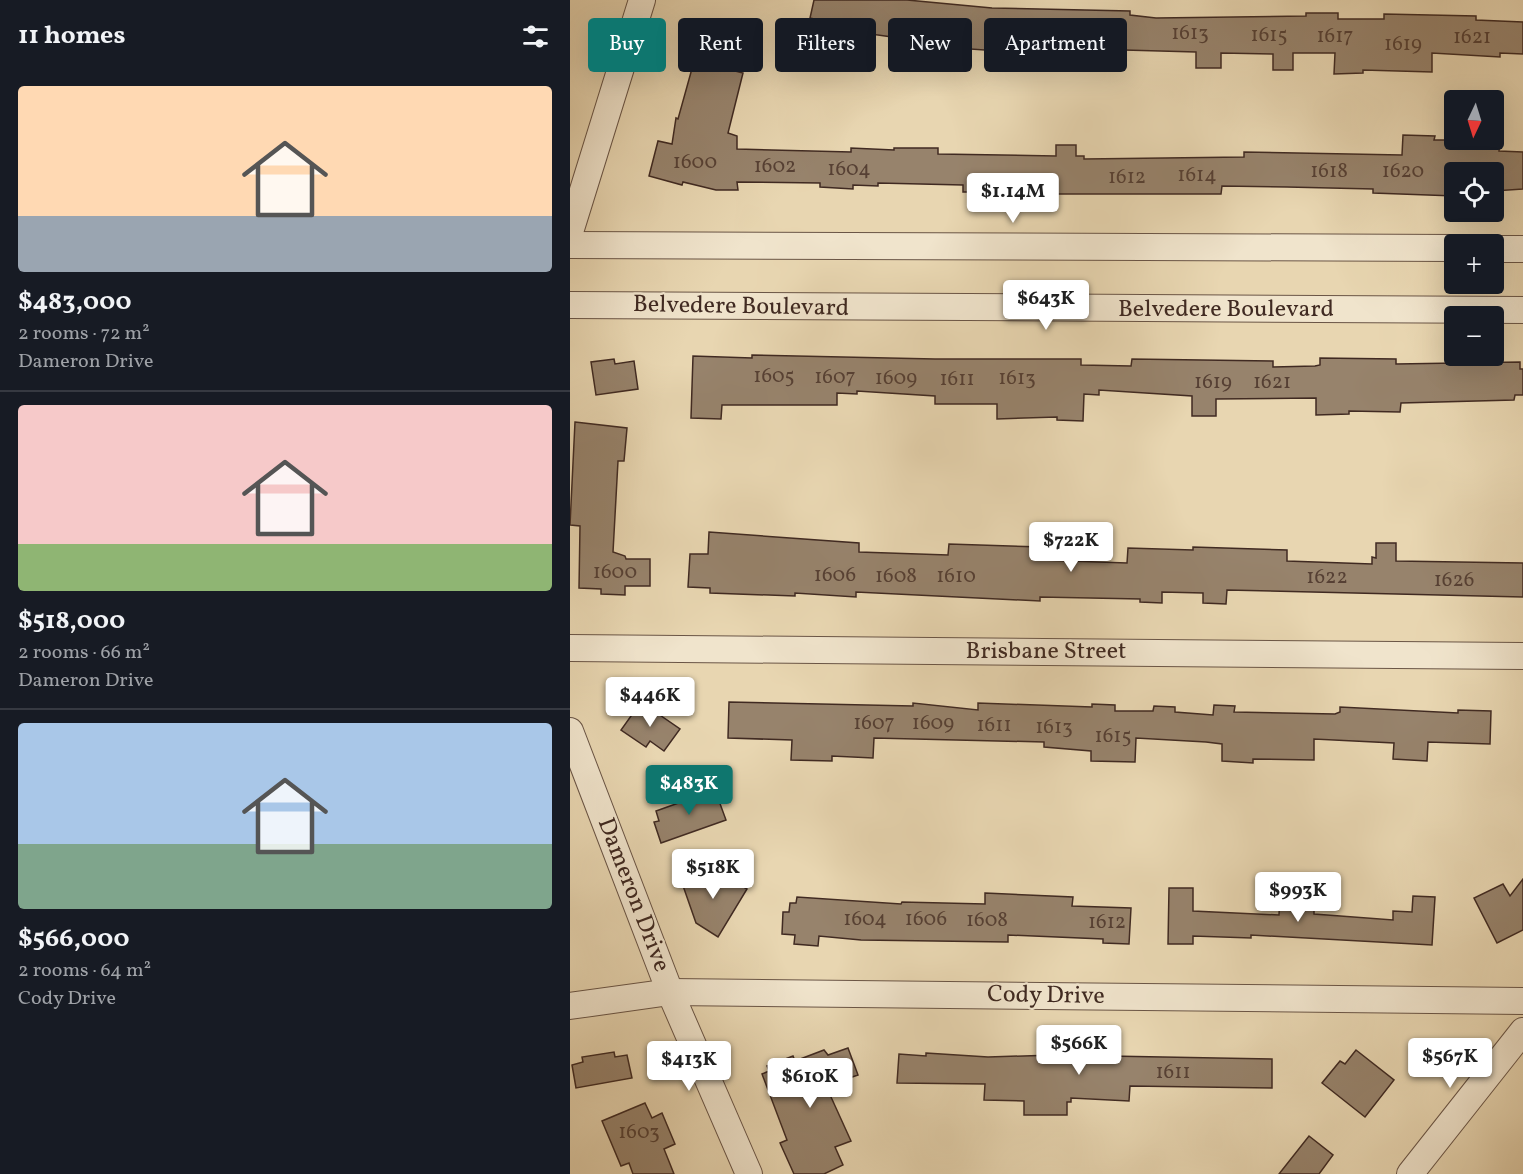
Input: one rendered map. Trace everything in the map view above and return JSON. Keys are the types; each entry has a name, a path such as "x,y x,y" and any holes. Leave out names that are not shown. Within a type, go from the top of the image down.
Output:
{"street":[{"path":"570,232 642,0"},
{"path":"570,245 1444,248"},
{"path":"1504,249 1523,249"},
{"name":"Belvedere Boulevard","path":"570,305 1523,310"},
{"name":"Brisbane Street","path":"570,648 1523,656"},
{"name":"Dameron Drive","path":"570,731 670,992 749,1174"},
{"name":"Cody Drive","path":"570,1006 670,992 1523,1001"},
{"path":"1410,1174 1523,1031"}],"building":[{"path":"814,0 907,0 992,8 1130,11 1130,15 1156,18 1306,16 1306,13 1338,13 1338,19 1384,19 1384,14 1476,16 1476,20 1523,22 1523,54 1500,53 1500,57 1432,53 1432,72 1363,70 1363,73 1334,74 1335,53 1293,53 1293,70 1273,70 1273,54 1221,53 1221,68 1196,68 1196,52 1127,50 1127,18 984,18 984,50 972,49 972,18 888,18 888,36 876,35 876,18 810,18"},
{"path":"691,72 739,72 743,73 728,133 737,136 737,149 851,152 851,148 894,150 894,148 938,148 938,154 1056,156 1056,145 1076,145 1076,156 1084,156 1084,159 1244,157 1244,152 1402,155 1403,135 1435,136 1434,140 1444,140 1444,150 1523,152 1523,189 1504,190 1504,162 1444,162 1444,196 1373,193 1373,189 1222,186 1221,194 1033,194 1033,192 963,192 963,185 878,183 878,186 853,185 853,189 820,187 820,183 737,182 738,190 716,190 683,182 682,185 649,176 658,141 672,144 676,118 678,119"},
{"path":"752,355 1081,359 1081,365 1131,366 1132,359 1273,361 1273,367 1315,366 1320,365 1320,358 1396,359 1396,364 1444,363 1444,366 1504,366 1504,362 1520,362 1520,369 1523,369 1523,395 1515,395 1514,400 1401,403 1400,412 1349,411 1349,414 1316,415 1316,398 1216,399 1216,416 1192,416 1192,396 1099,390 1099,395 1084,394 1083,421 1057,420 1057,417 997,419 997,404 935,404 935,396 857,391 857,394 837,393 837,405 722,405 721,419 691,418 693,356 752,358"},
{"path":"614,359 615,364 634,361 638,389 596,395 591,362"},
{"path":"575,422 627,428 624,461 618,461 613,552 625,556 626,559 650,559 650,586 625,586 625,595 601,594 601,589 579,588 580,526 570,525"},
{"path":"709,532 859,543 859,552 948,555 949,544 1042,547 1041,560 1127,563 1128,548 1193,550 1193,547 1287,550 1287,561 1372,564 1372,557 1376,558 1376,543 1396,543 1396,561 1523,563 1523,597 1227,590 1226,604 1203,603 1203,593 1162,592 1162,603 1140,602 1140,599 1040,597 1040,601 856,592 856,597 795,593 795,596 710,593 710,588 688,587 690,554 708,554"},
{"path":"641,702 680,729 664,751 650,741 646,747 621,730"},
{"path":"729,702 913,706 913,703 978,710 978,703 1092,707 1092,704 1115,705 1115,711 1153,711 1154,706 1175,707 1175,712 1213,715 1214,705 1235,706 1234,712 1335,714 1340,712 1340,707 1458,713 1458,710 1491,711 1490,744 1428,742 1427,761 1393,759 1394,743 1314,739 1314,760 1253,759 1253,763 1222,761 1222,744 1136,738 1135,762 1091,761 1091,751 1044,747 1044,742 874,738 873,758 832,756 832,761 791,760 792,740 728,738"},
{"path":"715,790 726,820 661,843 654,822 659,821 656,811"},
{"path":"709,872 711,880 724,875 747,889 718,937 696,923 681,880"},
{"path":"1523,879 1523,930 1497,943 1474,898 1503,884 1510,896"},
{"path":"1169,888 1193,888 1193,911 1279,915 1280,895 1300,896 1300,902 1314,902 1314,914 1393,920 1393,911 1412,912 1413,896 1435,897 1432,945 1251,935 1251,938 1193,936 1193,944 1168,944"},
{"path":"985,893 1073,897 1072,906 1131,908 1129,944 1103,943 1103,939 1008,935 1008,942 861,940 819,936 818,946 794,944 795,935 782,934 783,912 789,912 790,903 796,903 797,897 901,904 902,902 985,904"},
{"path":"848,1048 858,1075 826,1086 851,1141 835,1147 843,1165 824,1174 794,1174 780,1143 787,1140 762,1074 769,1071 767,1066 793,1056 795,1061 824,1050 828,1055"},
{"path":"1356,1050 1394,1080 1365,1117 1322,1083 1340,1061 1345,1064"},
{"path":"614,1052 615,1057 627,1055 632,1078 576,1088 572,1065 583,1062 582,1057"},
{"path":"926,1053 988,1057 1054,1055 1272,1059 1272,1088 1130,1086 1129,1101 1071,1098 1071,1102 1067,1102 1067,1115 1024,1115 1024,1101 984,1100 985,1084 897,1083 899,1054 926,1056"},
{"path":"645,1103 652,1118 662,1113 675,1144 664,1149 674,1174 633,1174 629,1163 621,1166 602,1121"},
{"path":"1309,1136 1333,1155 1319,1174 1279,1174"}]}
